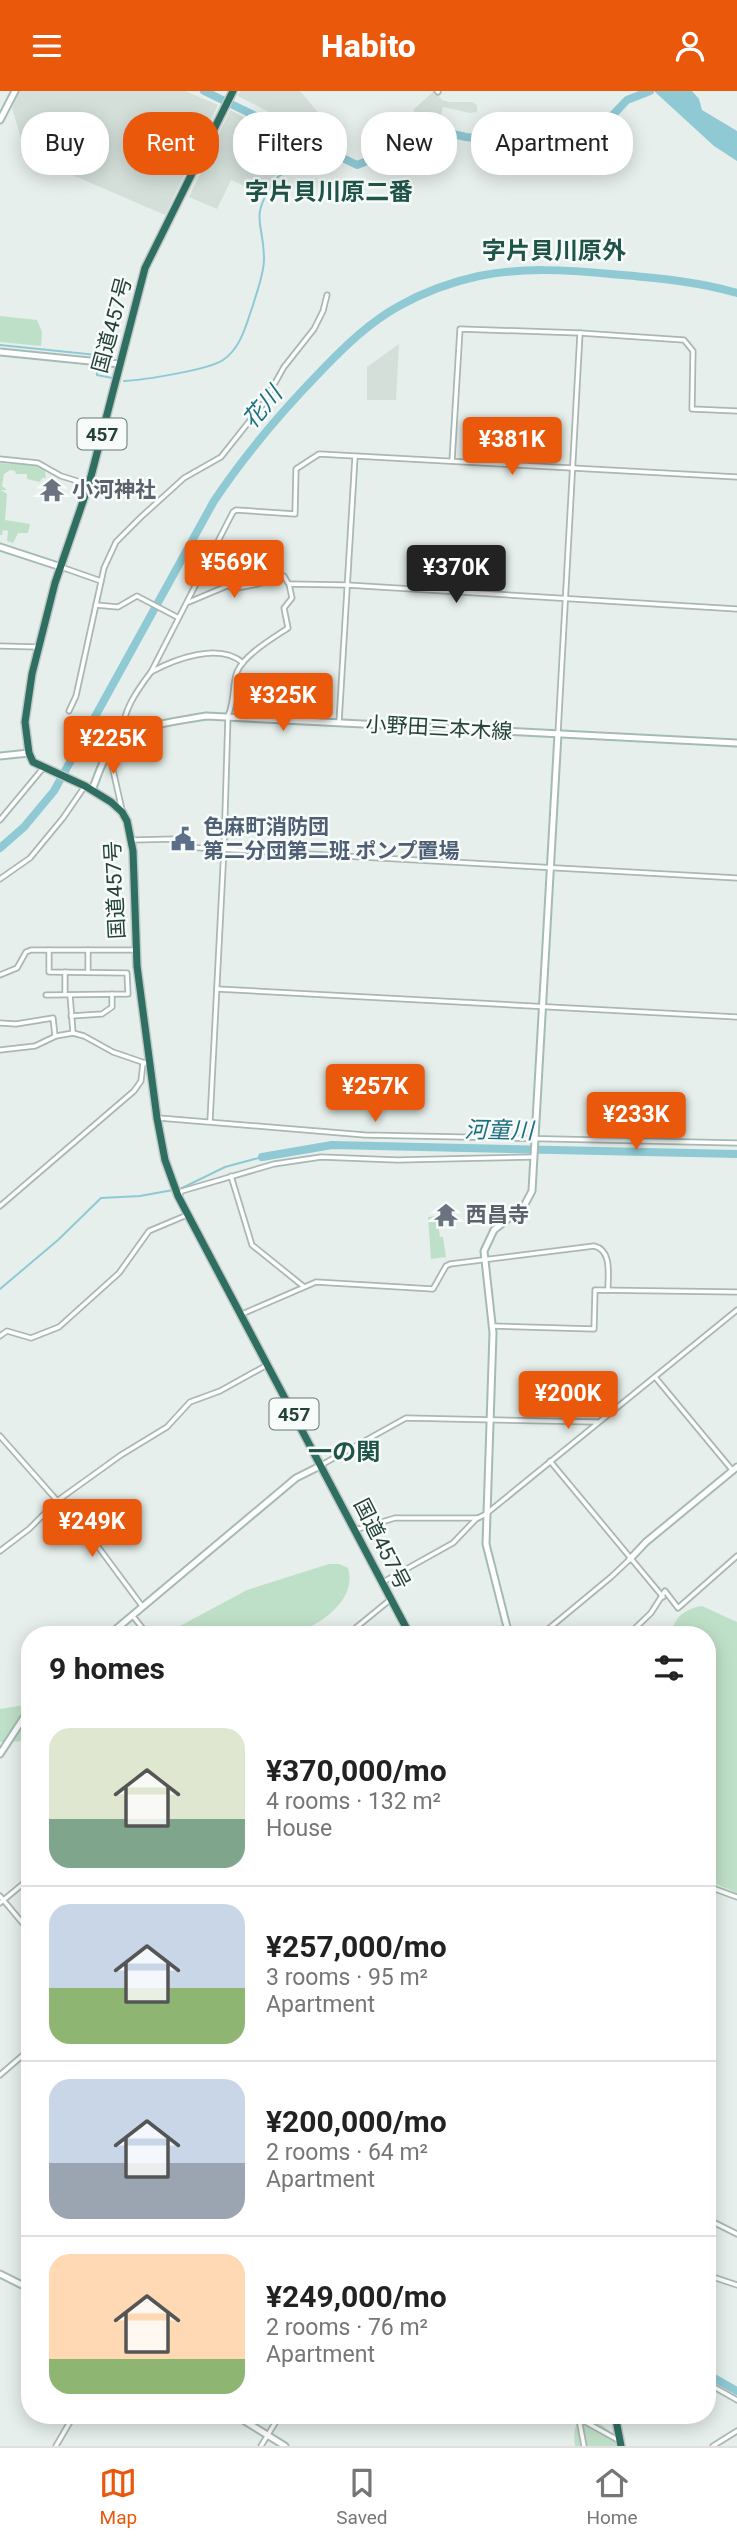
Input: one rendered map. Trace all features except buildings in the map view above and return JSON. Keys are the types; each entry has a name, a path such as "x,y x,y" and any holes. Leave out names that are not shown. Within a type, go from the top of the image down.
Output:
{"highway":[{"name":"国道457号","path":"233,91 145,268 89,484 61,566 38,647 27,698 25,738 33,762 89,788 122,812 132,840 136,950 147,1064 170,1174 178,1195 405,1626"},
{"path":"617,2424 620,2443"}],"street":[{"path":"0,120 15,91"},
{"path":"69,711 76,696 104,568 116,543 141,517 194,471 221,457 263,404 284,367 314,329 327,295"},
{"path":"452,461 460,329 684,340 693,351 692,409 737,411"},
{"path":"507,1626 487,1555 482,1516 490,1420 492,1326 484,1259 485,1245 494,1230 528,1202 532,1191 580,333"},
{"path":"0,352 120,364"},
{"path":"124,737 122,726 135,696 150,672 175,617 187,603 235,510 295,514 296,469 319,454 737,477"},
{"path":"339,722 355,457"},
{"path":"0,459 38,463 75,482 89,484"},
{"path":"0,547 102,581"},
{"path":"187,603 227,586 237,588 284,576 292,598 285,608 288,628 266,642 243,663 236,674 232,707 228,716 210,1121"},
{"path":"289,584 347,585 737,609"},
{"path":"96,605 118,607 135,596 175,617"},
{"path":"0,646 38,647"},
{"path":"150,672 168,663 205,654 233,656 243,663"},
{"name":"小野田三本木線","path":"89,788 109,752 124,737 142,729 206,716 737,743"},
{"path":"109,752 122,812"},
{"path":"0,756 29,753"},
{"path":"0,820 44,767"},
{"path":"0,879 30,858 89,788"},
{"path":"132,840 175,839 184,847 552,866 737,879"},
{"path":"46,995 128,994 127,973 49,972 49,950"},
{"path":"88,950 88,972"},
{"path":"0,975 17,968 28,951 136,950"},
{"path":"65,972 73,1033"},
{"path":"127,984 139,984"},
{"path":"217,989 737,1017"},
{"path":"71,1016 102,1014 112,1007 112,994"},
{"path":"0,1023 16,1024 53,1018 56,1036"},
{"path":"0,1050 35,1046 56,1036 73,1033 84,1035 113,1052 147,1064 134,1091 0,1206"},
{"path":"157,1118 365,1135 737,1143"},
{"path":"178,1195 183,1191 274,1164 321,1157 397,1160 535,1156"},
{"path":"231,1177 251,1245 304,1287"},
{"path":"0,1336 7,1331 31,1338 60,1327 119,1273 149,1231 189,1214"},
{"path":"241,1315 316,1282 433,1289 447,1265 598,1246 606,1254 608,1289"},
{"path":"492,1326 594,1329 595,1290 737,1292"},
{"path":"383,1582 453,1543 482,1516 737,1310"},
{"path":"0,1551 29,1529 57,1500 121,1455 167,1427 190,1402 220,1391 267,1365"},
{"path":"552,1626 611,1577 653,1536 735,1469 655,1377"},
{"path":"119,1626 296,1478 407,1418 599,1422"},
{"path":"0,1436 99,1548 142,1606"},
{"path":"550,1461 663,1597"},
{"path":"355,1530 395,1518 482,1516"},
{"path":"636,1626 663,1597 665,1591 678,1608 737,1556"},
{"path":"358,1626 391,1599"},
{"path":"132,1615 141,1626"},
{"path":"0,1753 21,1722"},
{"path":"21,1885 1,1900 21,1922"},
{"path":"716,1889 737,1896"},
{"path":"0,2075 21,2057"},
{"path":"716,2224 737,2234"},
{"path":"0,2274 21,2284"},
{"path":"716,2278 737,2285"},
{"path":"716,2388 737,2400"},
{"path":"55,2446 68,2424"},
{"path":"249,2424 285,2446"},
{"path":"261,2446 274,2424"},
{"path":"580,2424 584,2446"},
{"path":"588,2424 620,2443"},
{"path":"713,2446 737,2431"}],"shaded area":[{"path":"19,91 185,91 218,105 215,112 123,112 123,175 184,175 165,215 72,175 109,175 109,112 21,112 21,138 12,108"},
{"path":"240,91 300,91 318,112 269,112 238,96"},
{"path":"434,91 442,100 472,102 477,105 477,112 470,113 443,107 442,112 413,110"},
{"path":"230,110 234,112 233,175 275,175 259,192 231,180 217,209 189,197 199,175 219,175 219,133"},
{"path":"399,344 396,400 367,400 367,367"}],"green space":[{"path":"0,316 37,320 42,332 41,346 0,342"},
{"path":"0,463 37,465 45,471 46,478 42,478 40,482 27,479 27,474 16,474 15,471 10,470 4,474 2,486 7,490 1,490 7,494 5,520 30,524 28,533 18,533 13,543 7,541 8,531 3,530 0,535"},
{"path":"437,1216 446,1257 431,1259 428,1217"},
{"path":"329,1564 348,1568 347,1592 341,1602 322,1620 311,1626 180,1626 247,1590"},
{"path":"702,1606 737,1622 737,1893 716,1884 716,1626 674,1626 681,1615"},
{"path":"21,1706 21,1741 0,1742 0,1709"},
{"path":"578,2424 600,2424 612,2435 617,2446 575,2446"}],"water":[{"path":"654,91 692,91 699,99 702,110 737,131 737,161 714,146"}],"waterway":[{"path":"204,91 357,165 367,161 396,121 471,138"},
{"path":"616,112 627,100 650,91"},
{"path":"124,381 160,377 215,364 234,349 242,335 262,276 264,259 261,205 273,182 282,175"},
{"name":"花川","path":"0,848 24,827 54,791 226,483 293,401 340,352 378,319 408,301 438,288 479,276 511,271 562,271 643,277 737,293"},
{"path":"0,345 97,355"},
{"path":"97,367 97,375 112,378"},
{"name":"河童川","path":"262,1157 332,1145 737,1154"},
{"path":"178,1190 225,1167 262,1157"},
{"path":"0,1289 58,1240 101,1198 140,1196 173,1190"},
{"path":"716,2379 737,2391"}],"place":[{"name":"小河神社","path":"52,490"},
{"name":"色麻町消防団 第二分団第二班 ポンプ置場","path":"183,839"},
{"name":"西昌寺","path":"446,1215"}],"district":[{"name":"字片貝川原二番","path":"329,192"},
{"name":"字片貝川原外","path":"554,251"},
{"name":"一の関","path":"344,1452"}]}
